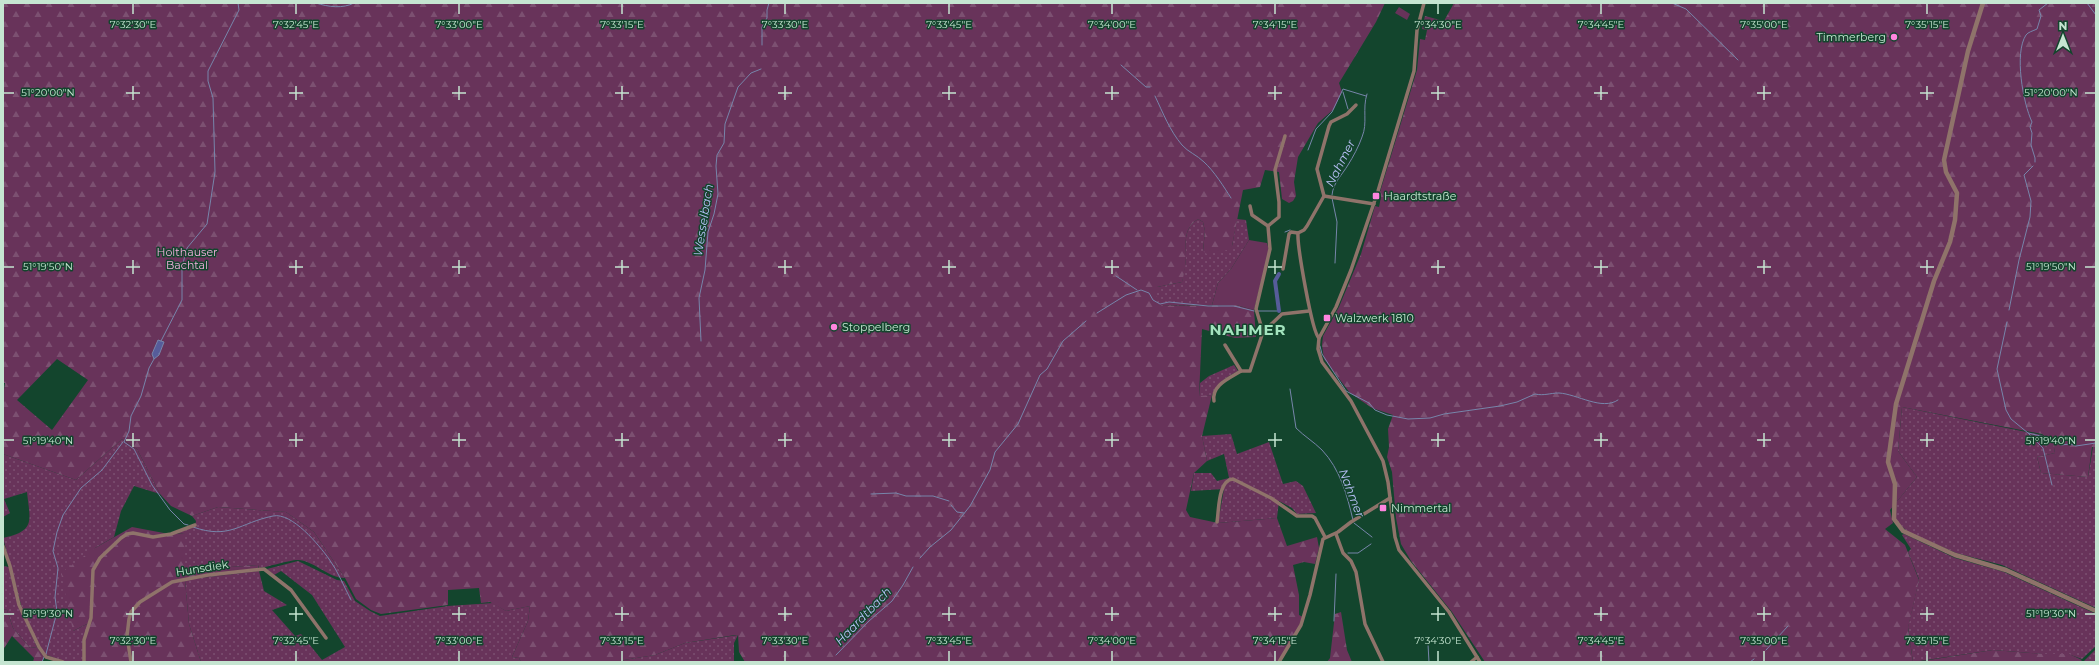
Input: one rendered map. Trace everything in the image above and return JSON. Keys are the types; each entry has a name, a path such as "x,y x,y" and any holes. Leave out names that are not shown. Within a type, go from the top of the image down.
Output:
{"street":[{"path":"1424,3 1417,30 1414,71 1374,204 1336,307 1319,338 1318,352 1322,362 1351,401 1383,461 1395,537 1399,550 1449,612 1480,662"},
{"path":"1983,3 1968,51 1944,160 1946,172 1956,193 1954,228 1934,281 1896,404 1888,462 1895,484 1894,519 1903,531 1955,555 2006,570 2096,611"},
{"path":"1283,269 1289,234 1291,232 1298,233 1304,230 1324,196 1317,169 1329,126 1332,122 1347,114 1356,105"},
{"path":"1268,226 1279,217 1279,202 1275,170 1285,136"},
{"path":"1324,196 1332,196 1374,204"},
{"path":"1250,206 1252,215 1268,226"},
{"path":"1263,332 1256,309 1270,249 1268,226"},
{"path":"1298,233 1309,311 1315,334 1319,338"},
{"path":"1214,401 1213,395 1217,388 1241,371 1248,372 1252,370 1263,332 1282,314 1309,311"},
{"path":"1225,345 1241,371"},
{"path":"1216,522 1224,485 1229,480 1233,479 1271,498 1297,516 1312,516 1315,518 1325,537"},
{"path":"1279,662 1301,625 1310,595 1322,541 1325,537 1336,534 1357,518 1390,498"},
{"path":"84,662 84,640 91,618 93,570 100,558 127,534 133,533 153,537 190,528 195,525"},
{"path":"1336,534 1343,552 1351,561 1356,572 1365,624 1383,662"},
{"path":"3,546 10,566 19,605 39,647 46,657 63,662"},
{"name":"Hunsdiek","path":"131,662 127,636 128,619 131,612 140,602 172,582 208,575 264,569 291,590 326,638"},
{"path":"1471,662 1477,657"}],"green space":[{"name":"Holthauser Bachtal","path":"3,3 1385,3 1376,22 1339,83 1342,92 1334,109 1318,123 1298,157 1294,182 1296,196 1293,201 1289,203 1282,199 1279,172 1265,170 1260,187 1243,190 1232,246 1227,250 1207,254 1203,251 1205,231 1203,222 1198,219 1190,227 1186,236 1186,263 1182,282 1157,287 1157,306 1236,305 1254,310 1256,337 1235,338 1202,329 1199,396 1212,395 1202,436 1207,461 1194,473 1186,510 1190,517 1218,523 1277,518 1287,546 1317,537 1319,548 1315,564 1304,562 1293,565 1299,595 1299,615 1303,617 1301,625 1278,662 745,662 739,652 738,635 735,635 685,643 655,655 624,660 622,662 521,662 519,658 512,657 528,621 530,606 506,611 490,602 481,603 479,588 448,590 448,605 381,614 371,610 356,599 345,578 314,532 286,512 218,507 192,516 171,506 160,494 137,449 122,439 76,480 3,454 3,396 5,383 3,383","holes":["57,359 88,380 52,430 17,400"]},
{"path":"1454,3 2096,3 2096,447 2092,447 2088,477 2041,473 2037,457 2055,453 2053,442 2042,434 1902,407 1898,451 1917,477 1890,510 1893,523 1885,529 1905,545 1919,580 1908,628 1913,662 1485,662 1452,612 1411,561 1401,544 1396,518 1392,472 1387,457 1389,447 1388,429 1393,415 1372,408 1350,393 1324,359 1322,345 1323,336 1339,307 1361,254 1375,206 1379,207 1381,197 1380,192 1417,70 1420,39 1425,40 1427,30 1422,29 1425,16 1444,21"},
{"path":"1399,7 1410,14 1407,20 1395,13"},
{"path":"1198,219 1203,222 1205,231 1203,251 1232,246 1237,219 1246,220 1249,240 1231,269 1218,283 1212,305 1157,306 1157,287 1182,282 1186,259 1186,236 1190,227"},
{"path":"1249,240 1267,243 1269,250 1254,310 1236,305 1212,305 1218,283 1231,269"},
{"path":"1234,365 1238,371 1226,378 1212,395 1199,397 1200,383 1209,376"},
{"path":"1902,407 2042,435 2053,442 2055,453 2037,457 2041,473 2088,477 2093,447 2096,447 2096,608 2002,565 1956,553 1908,532 1898,523 1895,516 1894,505 1917,477 1898,451"},
{"path":"1231,434 1237,454 1269,442 1283,484 1296,481 1303,486 1316,513 1297,514 1292,508 1279,501 1277,518 1218,523 1224,489 1191,491 1194,473 1211,473 1217,481 1229,478 1224,454 1207,461 1202,436"},
{"path":"122,439 137,449 160,494 134,486 121,511 114,537 95,548 73,631 89,623 83,662 65,662 44,654 24,616 3,538 21,532 26,528 29,517 27,492 4,499 10,513 3,517 3,454 76,480"},
{"path":"218,507 286,512 314,532 345,578 327,573 305,561 299,560 259,568 258,565 185,570 185,533 175,533 195,526 196,521 192,516"},
{"path":"132,527 169,534 185,533 185,570 258,565 259,571 185,580 189,624 201,662 85,662 85,641 89,623 73,631 61,573 95,548"},
{"path":"1904,534 1955,558 2004,572 2096,614 2096,646 2082,659 2068,654 2042,654 1993,650 1913,662 1908,627 1919,579 1908,552 1911,549 1902,535"},
{"path":"298,561 337,580 344,581 355,601 380,616 448,606 493,603 506,611 530,606 528,621 512,657 519,658 521,662 201,662 189,624 185,580 259,571 264,591 287,605 272,610 295,636 301,634 322,660 345,647 312,595 281,571 274,575 267,569"},
{"path":"3,566 9,567 18,605 37,647 30,648 13,628 7,610 3,609"},
{"path":"3,609 7,610 13,628 30,648 37,647 44,657 42,662 33,662 34,658 12,636 3,650"},
{"path":"1341,612 1347,650 1352,662 1327,662 1330,658 1335,614"},
{"path":"738,635 734,643 734,662 622,662 624,660 655,655 685,643"},
{"path":"2096,649 2096,662 2083,662"},
{"path":"1993,650 2043,654 2069,654 2082,660 2080,662 1916,662"}],"water":[{"path":"158,340 164,342 159,355 154,359 152,354"}],"waterway":[{"path":"161,341 182,300 182,267 187,248 207,224 215,172 213,98 208,81 208,71 239,10 238,3"},
{"path":"316,3 335,7 354,3"},
{"name":"Wesselbach","path":"762,45 762,27 767,18 769,3"},
{"path":"1672,3 1686,9 1738,60"},
{"path":"2035,162 2031,145 2032,133 2030,127 2032,122 2023,91 2020,65 2022,43 2029,32 2037,29 2041,16 2039,10 2048,3"},
{"path":"2087,3 2096,15"},
{"path":"1121,65 1146,87 1150,87"},
{"name":"Wesselbach","path":"701,341 699,298 705,270 708,232 714,214 718,194 716,166 717,155 724,143 725,124 738,87 751,73 761,69"},
{"path":"1308,150 1316,129 1332,112 1343,89 1366,96"},
{"path":"1343,92 1348,109"},
{"name":"Nahmer","path":"1332,195 1336,183 1358,148 1364,132 1367,94"},
{"path":"1155,96 1167,122 1178,140 1184,147 1208,166 1219,179 1231,198"},
{"path":"2009,310 2019,260 2030,217 2031,201 2024,175 2033,166"},
{"name":"Nahmer","path":"1332,198 1337,222 1335,263"},
{"path":"1285,232 1290,230"},
{"path":"1279,274 1275,281 1279,311"},
{"path":"1116,276 1137,290"},
{"name":"Haardtbach","path":"1097,313 1126,295 1141,290 1149,293 1153,300 1160,304 1169,302 1208,306 1234,306 1254,311"},
{"name":"Haardtbach","path":"1258,311 1277,311"},
{"name":"Haardtbach","path":"920,558 930,547 951,530 970,506 990,470 995,452 1018,424 1040,375 1047,369 1063,341 1086,321"},
{"path":"2007,322 1997,369 2006,410 2011,419 2028,433 2049,438 2061,445 2070,444 2076,446 2096,443"},
{"path":"1320,346 1322,354 1346,391 1369,403 1375,410 1387,415 1408,419 1430,418 1444,414 1500,406 1517,402 1535,394 1541,395 1559,393 1605,404 1618,400"},
{"path":"154,359 149,368 141,396 131,416 129,431 124,442 134,449 152,485 170,510 184,524 188,525"},
{"name":"Nahmer","path":"1290,389 1296,428 1322,450 1334,465 1342,483 1353,520"},
{"path":"2028,433 2043,448 2052,485"},
{"path":"46,654 57,612 55,597 58,568 53,551 57,532 63,515 81,488 102,470 123,442"},
{"path":"871,494 896,493 906,496 933,496 949,501"},
{"path":"951,505 957,512 964,513"},
{"path":"193,527 216,532 234,529 273,516 280,516 288,519 312,538 325,553 351,600"},
{"name":"Nahmer","path":"1354,523 1372,537"},
{"path":"1348,553 1358,553 1371,544"},
{"name":"Haardtbach","path":"836,655 869,621 892,601 913,567"},
{"path":"1334,621 1336,574"},
{"path":"1766,650 1788,626"},
{"path":"1428,644 1429,662"},
{"path":"42,662 44,657"},
{"path":"1750,662 1754,659"}],"place":[{"name":"Timmerberg","path":"1894,37"},
{"name":"Haardtstraße","path":"1376,196"},
{"name":"Walzwerk 1810","path":"1327,318"},
{"name":"Stoppelberg","path":"834,327"},
{"name":"Nimmertal","path":"1383,508"}],"district":[{"name":"NAHMER","path":"1248,329"}]}
